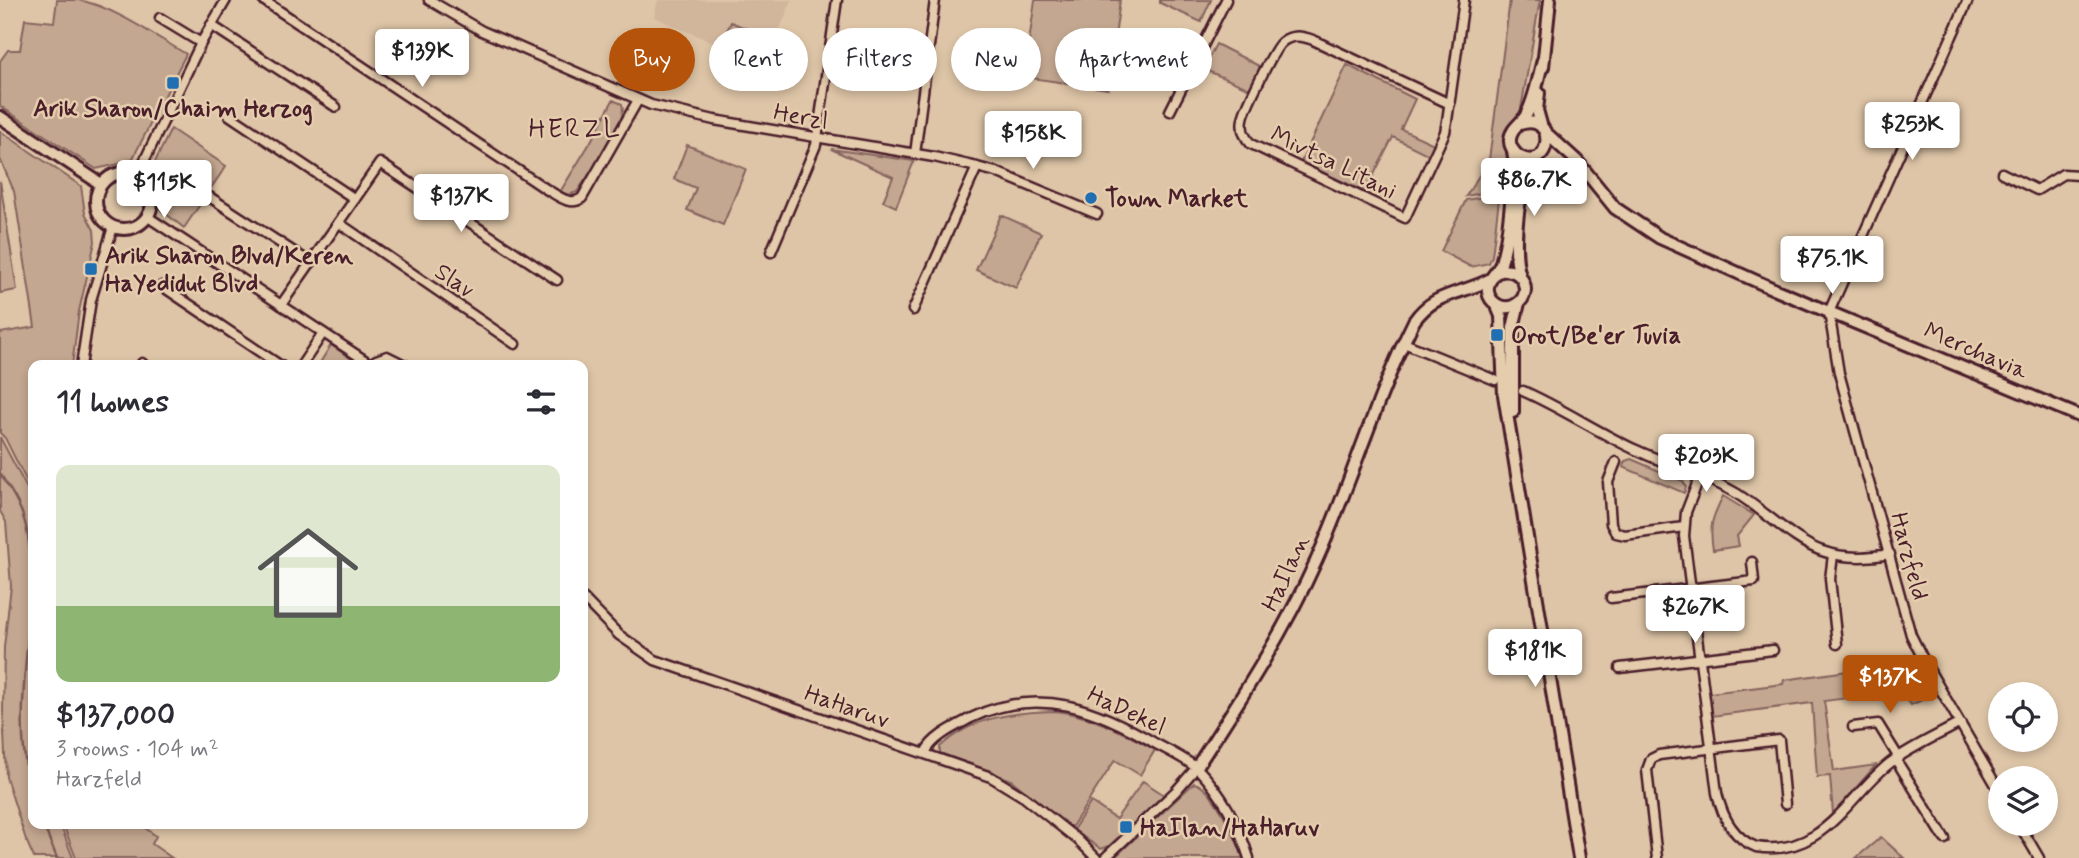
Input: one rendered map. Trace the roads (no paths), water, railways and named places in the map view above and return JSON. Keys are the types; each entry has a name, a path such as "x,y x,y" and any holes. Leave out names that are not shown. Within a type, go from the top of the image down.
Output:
{"street":[{"path":"137,176 201,43 226,0"},
{"path":"263,0 570,202 582,198 638,100"},
{"name":"Herzl","path":"429,0 482,31 638,100 714,120 977,166 1097,214"},
{"path":"771,252 818,139 837,0"},
{"path":"915,154 935,0"},
{"path":"1170,111 1226,0"},
{"path":"1450,104 1464,0"},
{"path":"1522,516 1512,394 1513,328 1518,303 1525,293 1525,287 1516,260 1519,211 1525,178 1528,167 1547,145 1537,110 1550,18 1550,0"},
{"path":"1829,312 1968,0"},
{"path":"160,19 201,43"},
{"path":"211,25 336,107"},
{"name":"Mivtsa Litani","path":"1297,36 1313,40 1450,104 1442,141 1405,218 1251,144 1242,127 1245,112 1273,53 1283,41 1297,36"},
{"path":"1543,60 1530,106 1520,124 1511,133 1514,178 1504,244 1488,287 1501,316 1504,395 1579,858"},
{"path":"229,115 355,199"},
{"path":"0,117 101,184"},
{"path":"1520,124 1532,122 1544,130"},
{"name":"Merchavia","path":"1544,130 1571,155 1615,208 1660,238 2079,416"},
{"path":"1513,151 1524,158 1554,152 1571,155"},
{"path":"281,305 380,163 557,280"},
{"path":"913,310 977,166"},
{"path":"2002,173 2037,190 2063,174 2079,175"},
{"path":"117,174 137,176 150,189 152,208 148,217 143,223 128,229 113,227 100,216 97,209 96,200 101,184 117,174"},
{"path":"208,196 310,263"},
{"path":"148,217 364,360"},
{"name":"Slav","path":"339,223 515,344"},
{"path":"82,360 92,300 113,227"},
{"path":"1494,275 1510,270 1520,276"},
{"name":"HaIlan","path":"1105,858 1176,791 1196,768 1258,670 1301,593 1414,321 1425,307 1444,295 1464,290 1494,275"},
{"path":"162,286 272,360"},
{"path":"1464,290 1484,292 1508,307 1518,303"},
{"name":"Harzfeld","path":"1829,312 1839,373 1911,635 1988,771"},
{"path":"304,360 323,333"},
{"path":"1404,343 1495,380"},
{"path":"378,360 387,356 398,360"},
{"path":"1522,391 1637,450 1728,488 1812,547 1833,555 1863,558 1890,554"},
{"path":"1616,462 1608,482 1611,524 1616,533 1625,535 1684,527"},
{"path":"1700,476 1686,512 1684,527 1719,805 1739,837 1759,848 1781,852 1800,849 1820,840 1872,781 1897,759 1960,723"},
{"path":"1833,555 1829,579 1837,644"},
{"path":"1611,598 1754,581 1752,562"},
{"name":"HaHaruv","path":"588,603 619,635 655,660 925,753 1003,783 1067,831 1096,858"},
{"path":"1620,668 1773,650"},
{"name":"HaDekel","path":"925,753 929,745 937,739 991,710 1052,702 1084,709 1117,721 1196,768"},
{"path":"1853,727 1878,724 1945,839"},
{"path":"1657,858 1647,770 1651,759 1658,755 1779,740 1784,804"},
{"path":"1196,768 1223,802 1249,858"},
{"path":"2026,836 2039,858"}],"waterway":[{"path":"0,473 15,497 28,536"},
{"path":"28,630 23,694 24,745 28,775"},
{"path":"45,829 57,858"}],"place":[{"name":"Arik Sharon/Chaim Herzog","path":"173,83"},
{"name":"Town Market","path":"1091,198"},
{"name":"Arik Sharon Blvd/Keren HaYedidut Blvd","path":"91,269"},
{"name":"Orot/Be'er Tuvia","path":"1497,335"},
{"name":"HaIlan/HaHaruv","path":"1126,827"}],"district":[{"name":"HERZL","path":"575,128"}]}
